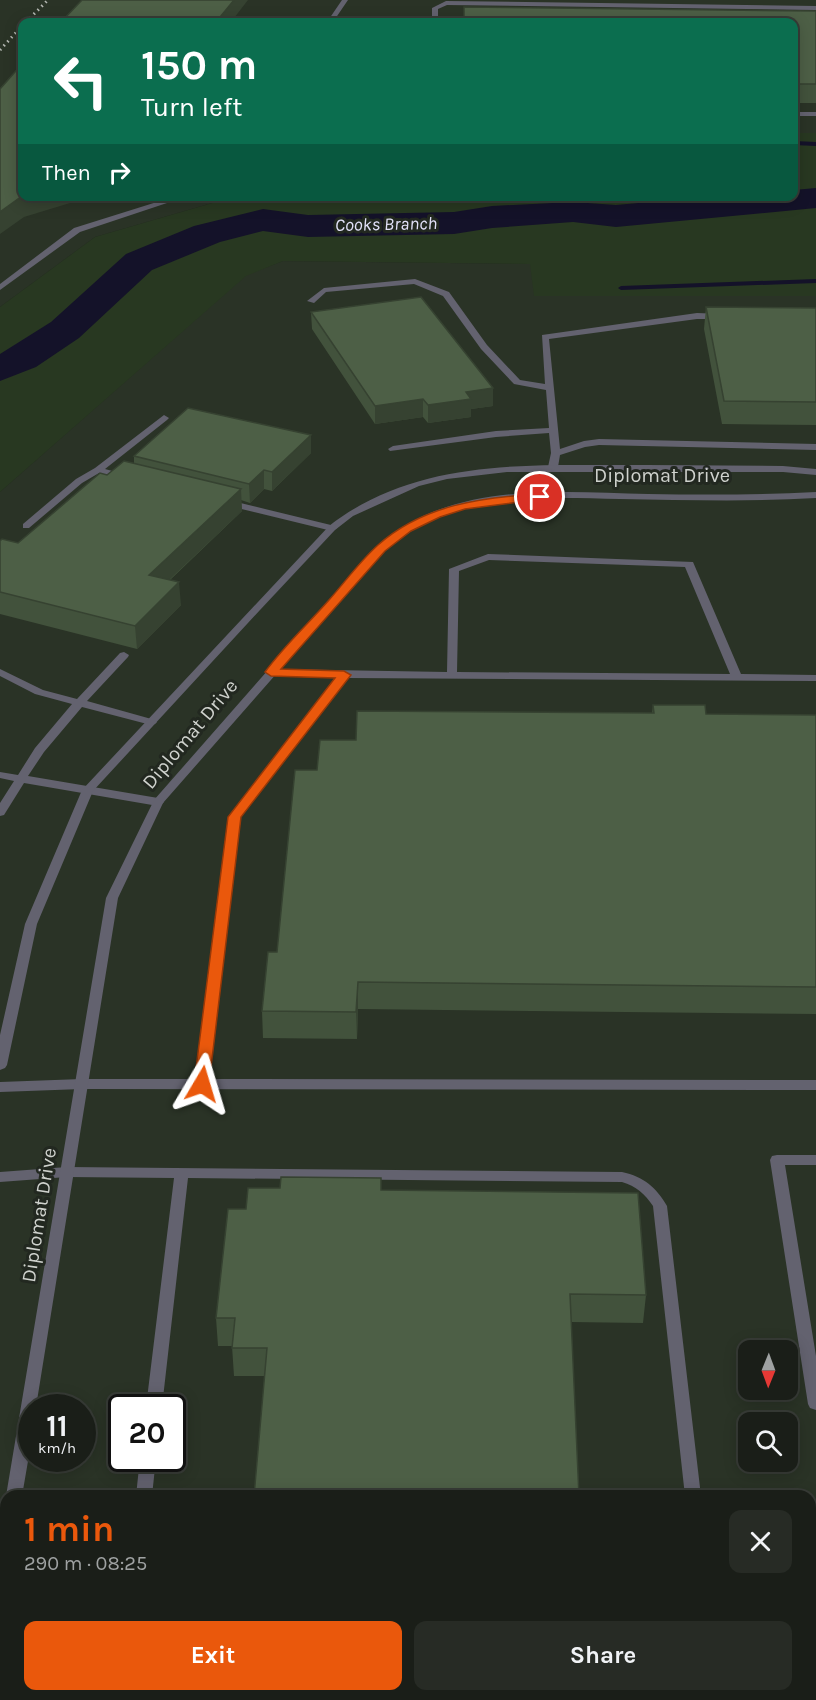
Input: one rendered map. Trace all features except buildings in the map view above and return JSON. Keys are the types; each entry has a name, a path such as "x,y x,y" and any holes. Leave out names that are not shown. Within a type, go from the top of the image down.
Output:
{"street":[{"path":"333,18 345,0"},
{"path":"435,18 435,8 446,3 816,8"},
{"path":"798,114 816,114"},
{"path":"0,288 77,230 169,201"},
{"path":"311,301 324,290 415,280 446,294 484,346 517,382 551,388"},
{"path":"553,468 556,453 545,337 697,316 733,316"},
{"path":"26,526 78,481 98,470 164,418"},
{"path":"393,449 496,434 554,430"},
{"path":"556,453 599,442 816,447"},
{"name":"Diplomat Drive","path":"0,1065 31,924 88,790 332,528 350,514 416,484 447,476 497,470 772,469 816,472"},
{"path":"98,470 139,481"},
{"name":"Diplomat Drive","path":"15,1490 112,898 159,802 381,548 407,528 436,514 463,506 503,499 558,496 816,495"},
{"path":"217,500 332,528"},
{"path":"452,676 454,569 488,557 690,564 737,678"},
{"path":"0,812 39,750 79,703 124,656"},
{"path":"0,672 39,692 151,722"},
{"path":"271,672 344,675 816,678"},
{"path":"202,1084 235,817 344,675"},
{"path":"0,774 159,802"},
{"path":"0,1087 82,1084 816,1085"},
{"path":"816,1160 777,1160 816,1404"},
{"path":"0,1177 67,1172 622,1177 635,1180 651,1190 660,1206 692,1490"},
{"path":"156,1394 182,1173"},
{"path":"145,1490 147,1472"}],"shaded area":[{"path":"0,0 816,0 816,133 798,133 798,18 18,18 18,201 219,201 95,237 0,307"},
{"path":"283,261 531,264 535,296 816,296 816,1490 0,1490 0,492 246,275"}],"green space":[{"path":"798,133 816,133 816,296 534,296 530,264 283,261 246,276 0,492 0,307 95,237 219,201 798,201"}],"waterway":[{"path":"798,143 816,144"},
{"name":"Cooks Branch","path":"798,200 816,198"},
{"name":"Cooks Branch","path":"0,369 22,359 65,330 139,262 207,234 263,220 308,226 454,223 492,217 573,212 616,216 783,201"},
{"path":"621,288 816,281"}],"railway":[{"path":"30,18 48,0"},
{"path":"0,50 18,30"}],"route":[{"path":"202,1084 235,817 344,675 271,672 381,548 407,528 436,514 463,506 503,499 540,497"}]}
